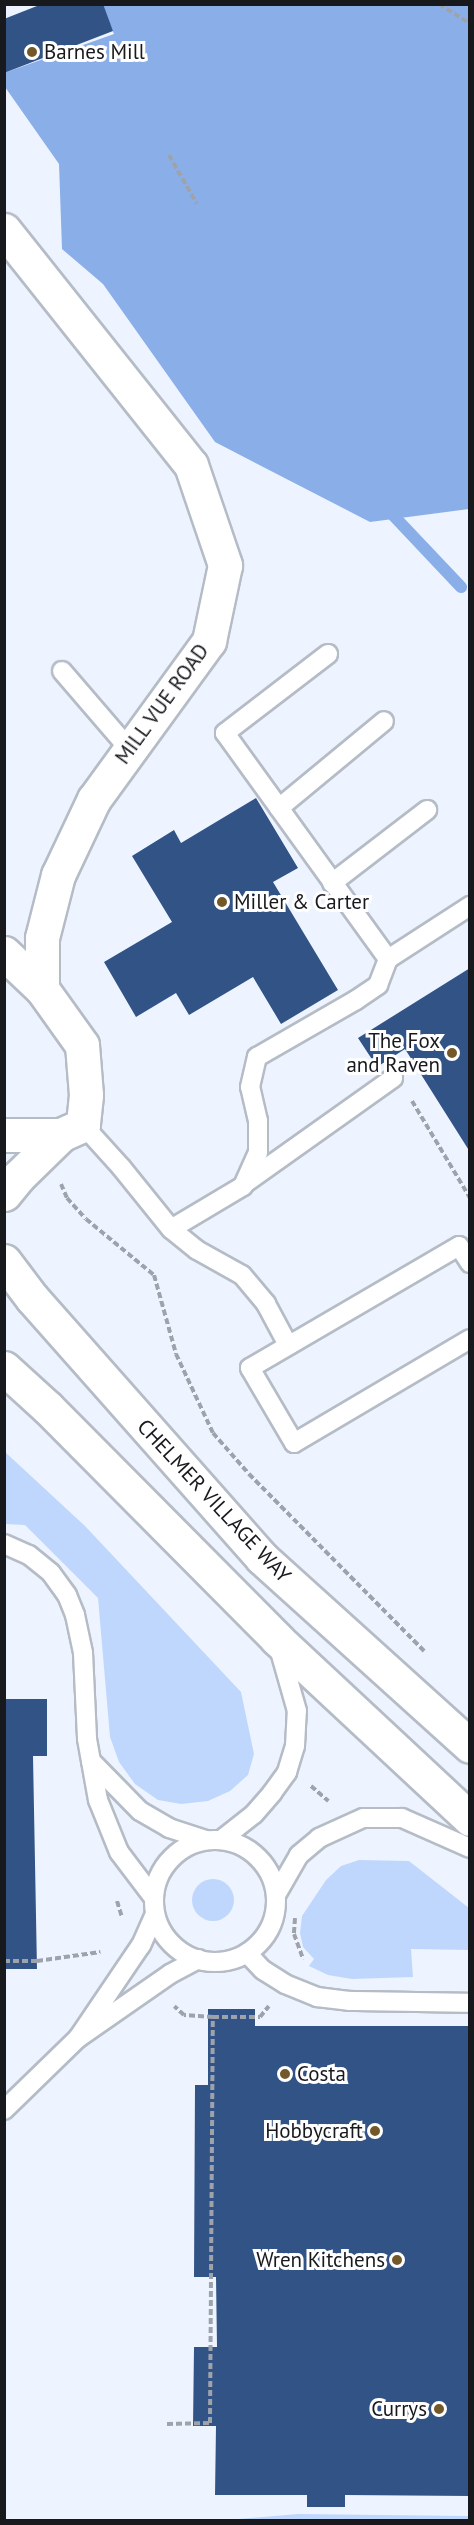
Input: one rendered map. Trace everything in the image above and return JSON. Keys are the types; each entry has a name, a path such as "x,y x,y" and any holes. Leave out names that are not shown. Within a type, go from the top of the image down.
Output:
{"street":[{"name":"MILL VUE ROAD","path":"4,230 191,465 225,565 209,641 94,799 58,875 42,938 42,989"},
{"path":"4,953 42,989 82,1045 86,1095 72,1130 18,1177 4,1194"},
{"path":"4,1135 72,1130"},
{"name":"CHELMER VILLAGE WAY","path":"4,1261 32,1298 262,1558 470,1746"},
{"path":"4,1368 48,1408 277,1639 470,1819"}],"lane":[{"path":"328,654 225,733 388,959"},
{"path":"62,671 130,750"},
{"path":"279,808 384,721"},
{"path":"332,883 427,810"},
{"path":"243,1186 258,1153 258,1121 250,1087 258,1057 378,985 388,959 470,906"},
{"path":"171,1229 243,1186 393,1078"},
{"path":"72,1130 121,1167 171,1229 197,1250 242,1275 266,1304 288,1345"},
{"path":"470,1263 459,1246 250,1368 294,1443 470,1339"},
{"path":"4,1544 29,1555 51,1573 67,1595 75,1616 83,1653 87,1739 98,1800 109,1833 154,1905 170,1943 198,1959 215,1962 247,1953 269,1928 276,1895 299,1855 319,1838 363,1818 402,1818 470,1848"},
{"path":"78,2038 141,1945 164,1866 189,1845 213,1840 254,1814 287,1772 295,1746 297,1711 277,1639"},
{"path":"91,1761 140,1811 169,1828 252,1852 264,1864 276,1895"},
{"path":"247,1953 262,1970 285,1984 317,1997 349,2001 470,2003"},
{"path":"4,2110 78,2038 152,1987 198,1959"}],"path":[{"path":"439,4 470,23"},
{"path":"169,155 197,204"},
{"path":"393,1078 410,1098 470,1198"},
{"path":"72,1130 58,1175 68,1198 86,1219 153,1275 176,1354 213,1433 249,1474 428,1655"},
{"path":"4,1961 37,1961 110,1950 128,1965"},
{"path":"152,1987 184,2014 213,2017 210,2423 167,2424"}],"shaded area":[{"path":"102,5 469,5 469,509 370,522 215,442 103,284 62,249 59,164 5,87 4,73 114,34"},
{"path":"4,1451 85,1526 241,1692 254,1754 248,1775 230,1791 208,1801 181,1804 158,1800 135,1784 119,1762 110,1737 98,1598 25,1525 5,1524"},
{"path":"359,1860 409,1861 469,1908 469,1950 411,1949 413,1977 352,1979 328,1975 309,1966 314,1959 303,1947 300,1933 302,1916 326,1880 341,1866"},
{"path":"213,1879 228,1885 234,1900 228,1915 213,1921 198,1915 192,1900 198,1885"},
{"path":"298,2514 469,2516 470,2520 226,2520"}],"building":[{"name":"Barnes Mill","path":"42,4 103,4 113,31 4,73 4,19"},
{"name":"Miller & Carter","path":"256,798 298,868 273,882 338,990 281,1024 253,977 189,1015 176,993 136,1017 104,962 172,922 132,856 174,830 181,843"},
{"name":"The Fox and Raven","path":"470,968 470,1152 405,1049 377,1067 358,1038"},
{"path":"4,1699 47,1699 47,1756 33,1756 37,1969 4,1969"},
{"path":"208,2009 255,2009 255,2026 470,2026 470,2496 345,2495 345,2507 307,2507 307,2495 215,2495 216,2426 193,2426 194,2347 217,2347 216,2277 194,2277 195,2085 208,2085"}],"waterway":[{"path":"387,507 461,587"}],"place":[{"name":"Barnes Mill","path":"32,52"},
{"name":"Miller & Carter","path":"222,902"},
{"name":"The Fox and Raven","path":"452,1053"},
{"name":"Costa","path":"285,2074"},
{"name":"Hobbycraft","path":"375,2131"},
{"name":"Wren Kitchens","path":"397,2260"},
{"name":"Currys","path":"439,2409"}]}
